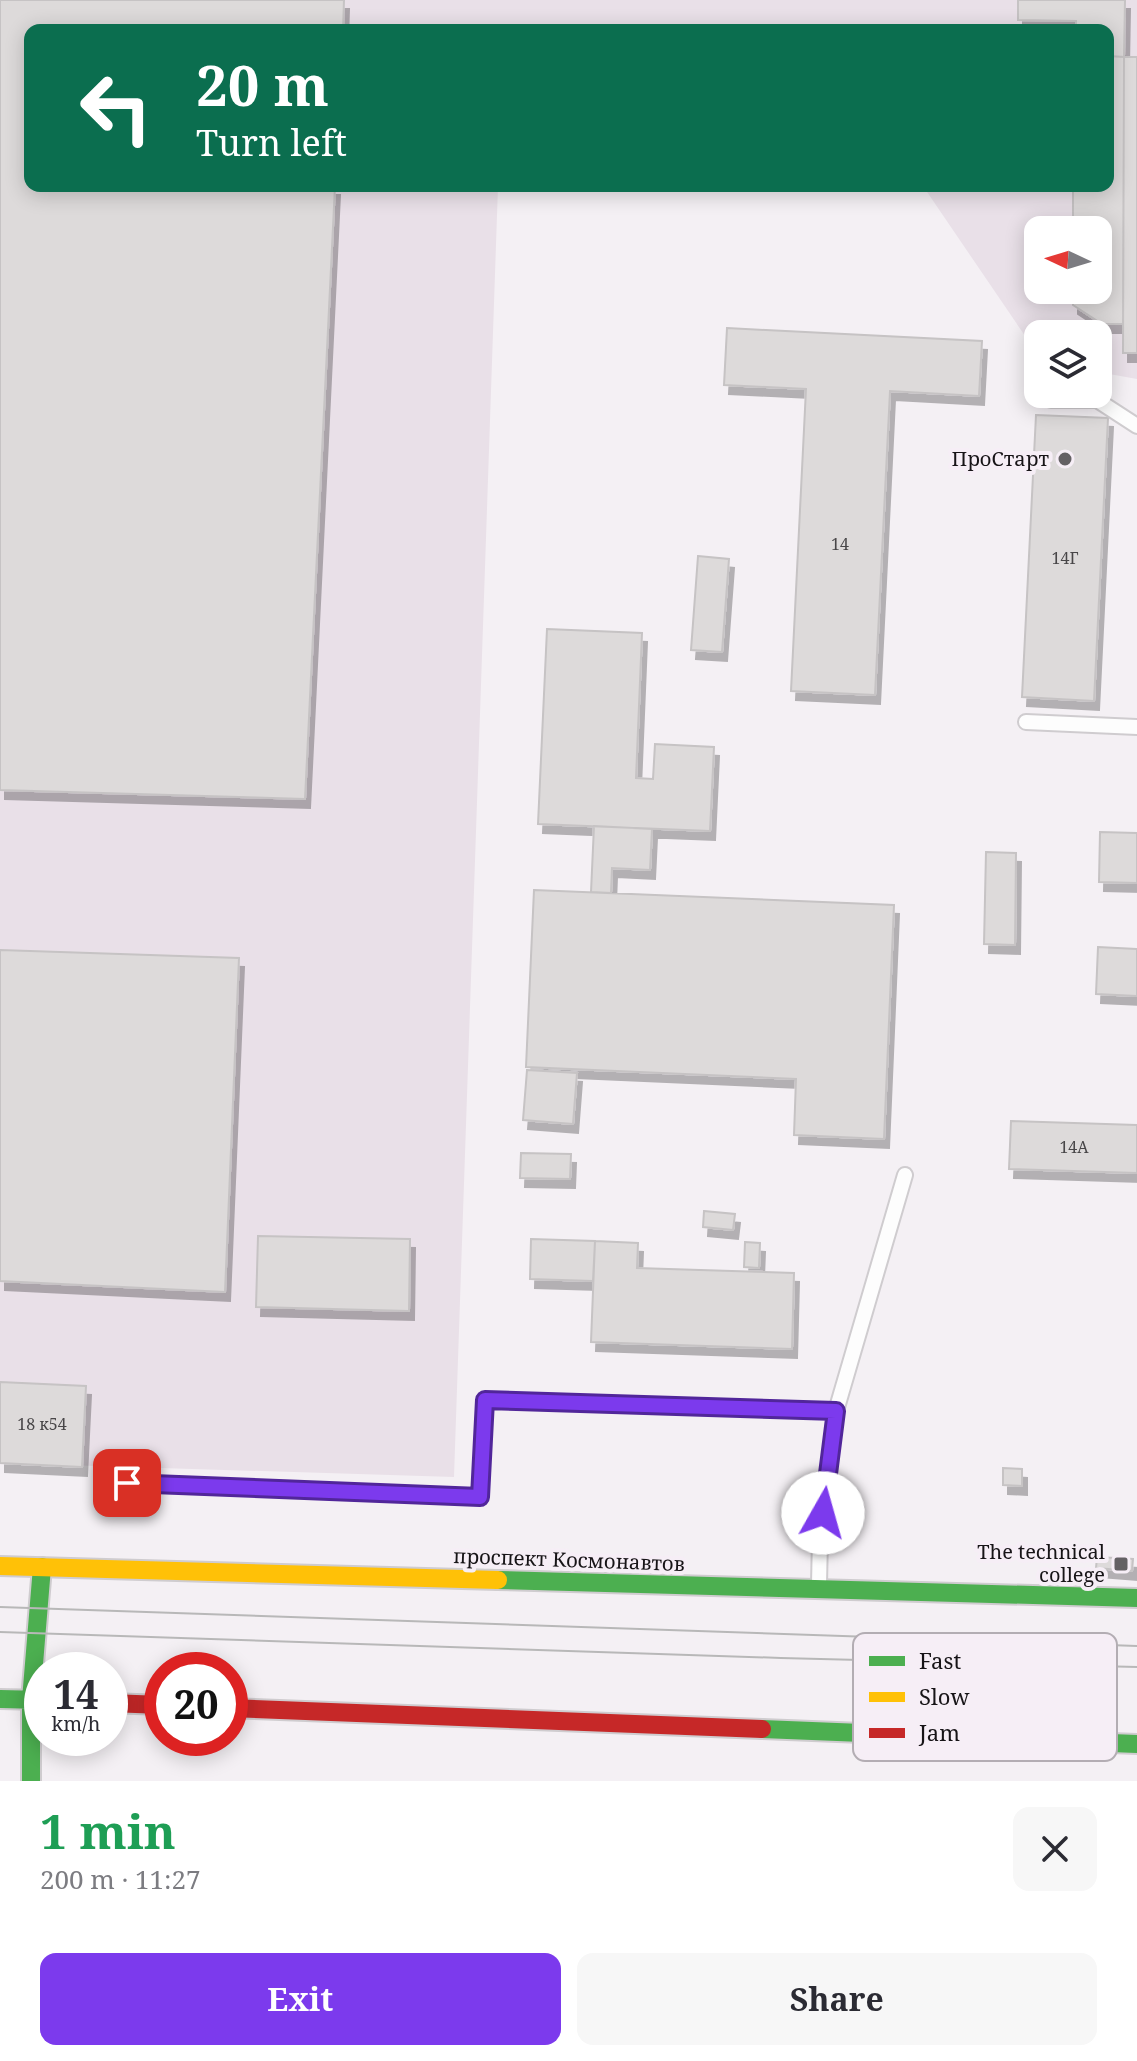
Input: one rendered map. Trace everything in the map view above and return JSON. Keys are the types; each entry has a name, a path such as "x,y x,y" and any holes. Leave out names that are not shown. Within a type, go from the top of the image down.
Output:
{"main road":[{"name":"проспект Космонавтов","path":"0,1566 1137,1598"},
{"path":"39,1652 42,1567"},
{"path":"0,1699 24,1700"},
{"path":"248,1709 853,1733"},
{"path":"1117,1743 1137,1744"},
{"path":"31,1781 33,1756"}],"lane":[{"path":"1109,408 1137,426"},
{"path":"1026,722 1137,727"},
{"path":"819,1589 820,1538 836,1411 905,1175"},
{"path":"127,1483 480,1497 485,1400 836,1411"}],"shaded area":[{"path":"0,0 1137,0 1137,379 1112,375 1112,320 1024,320 1024,334 927,192 1114,192 1114,24 24,24 24,192 498,192 454,1477 0,1463"}],"building":[{"path":"0,0 344,0 343,24 24,24 24,192 335,192 305,799 0,790"},
{"path":"1018,0 1125,0 1124,57 1114,56 1114,24 1018,20"},
{"path":"1114,56 1124,57 1123,324 1096,320 1073,305 1112,304 1112,216 1073,216 1073,192 1114,192"},
{"path":"1124,57 1137,57 1137,353 1123,353"},
{"path":"727,328 982,341 979,396 890,391 875,695 791,691 806,389 724,385"},
{"path":"1036,415 1108,418 1094,701 1022,697"},
{"path":"698,556 729,559 722,652 691,650"},
{"path":"547,629 642,633 636,778 653,779 655,744 714,747 710,831 538,824"},
{"path":"594,826 652,829 650,870 612,868 611,893 591,892"},
{"path":"1100,832 1137,833 1137,883 1099,882"},
{"path":"986,852 1016,853 1015,945 984,944"},
{"path":"534,890 894,905 884,1139 794,1135 796,1079 526,1067"},
{"path":"1098,947 1137,949 1137,996 1096,994"},
{"path":"0,950 239,958 225,1292 0,1281"},
{"path":"527,1070 577,1073 573,1124 523,1120"},
{"path":"1011,1121 1137,1125 1137,1173 1009,1169"},
{"path":"521,1153 571,1154 570,1179 520,1178"},
{"path":"704,1211 735,1214 733,1230 703,1227"},
{"path":"258,1236 410,1239 409,1311 256,1307"},
{"path":"531,1239 595,1241 593,1281 530,1279"},
{"path":"595,1241 638,1243 637,1268 794,1273 792,1349 591,1342"},
{"path":"745,1242 760,1243 759,1268 744,1267"},
{"path":"0,1382 86,1386 82,1467 0,1463"},
{"path":"1003,1468 1022,1469 1022,1486 1003,1485"},
{"path":"1097,1557 1133,1559 1132,1571 1096,1568"}],"tram line":[{"path":"0,1607 853,1636"},
{"path":"0,1632 853,1660"},
{"path":"1117,1645 1137,1646"},
{"path":"1117,1666 1137,1667"}],"traffic: fast":[{"path":"31,1781 31,1700 42,1567"},
{"path":"498,1580 1137,1598"},
{"path":"0,1699 24,1700"},
{"path":"762,1729 853,1733"},
{"path":"1117,1743 1137,1744"}],"traffic: slow":[{"path":"0,1566 498,1580"}],"traffic: jam":[{"path":"128,1704 144,1704"},
{"path":"248,1709 762,1729"}],"place":[{"name":"ПроСтарт","path":"1065,459"},
{"name":"The technical college","path":"1121,1564"}],"route":[{"path":"127,1483 480,1497 485,1400 836,1411 823,1513"}]}
